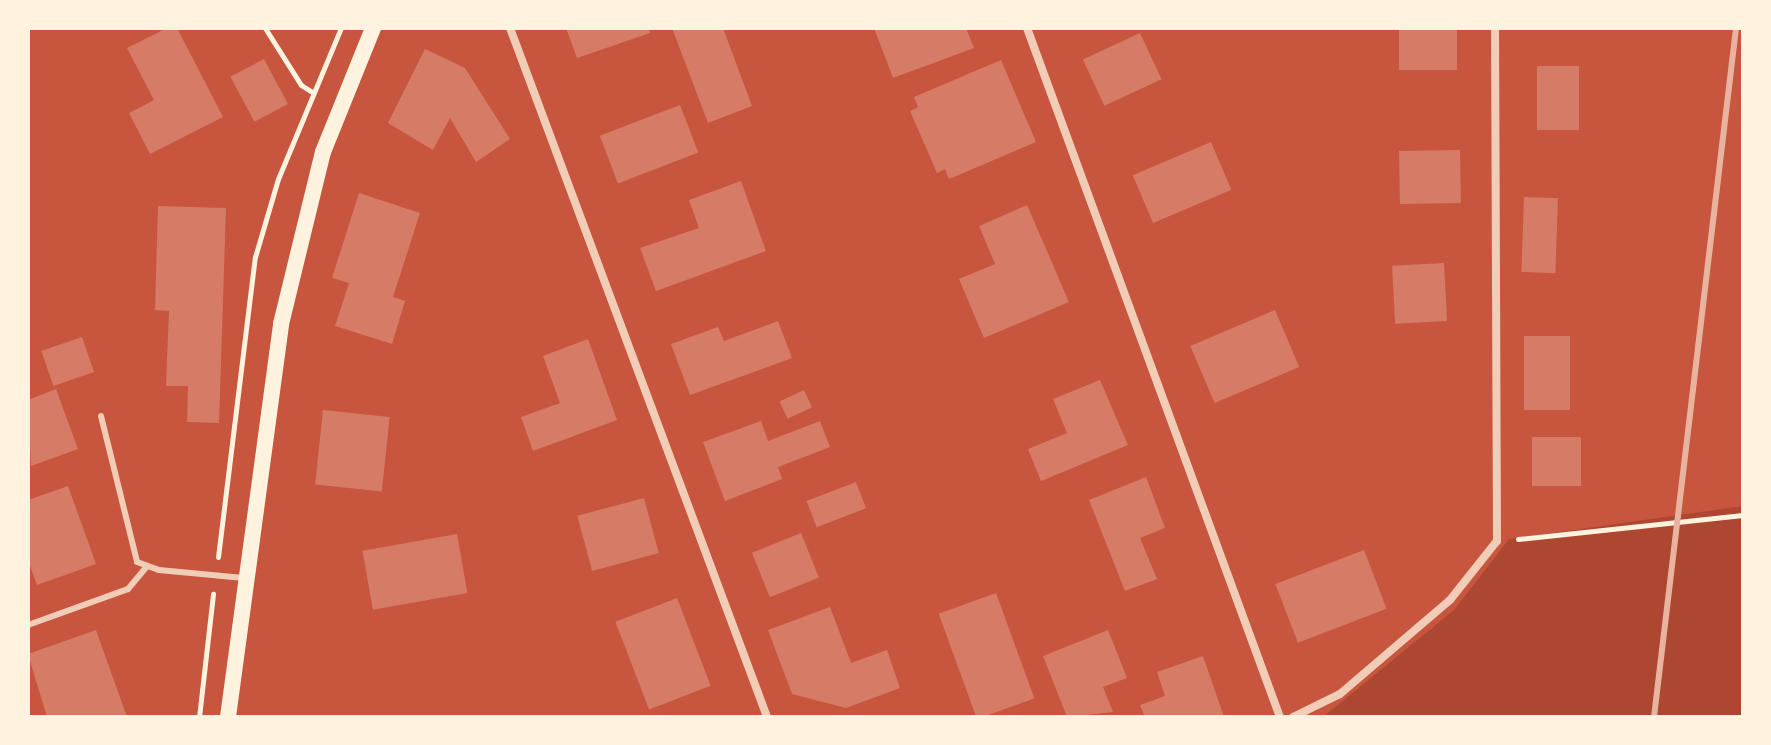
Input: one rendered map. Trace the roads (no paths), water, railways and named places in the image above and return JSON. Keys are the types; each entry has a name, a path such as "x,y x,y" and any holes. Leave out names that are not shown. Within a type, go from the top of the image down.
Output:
{"main road":[{"path":"228,717 244,578 281,324 323,152 373,28"}],"street":[{"path":"510,28 767,717"},
{"path":"1027,28 1280,717"},
{"path":"1293,717 1340,694 1450,600 1497,541 1495,28"}],"lane":[{"path":"101,416 137,562 147,566 244,578"},
{"path":"28,625 128,589 147,566"}],"railway":[{"path":"1654,717 1736,28"}]}
